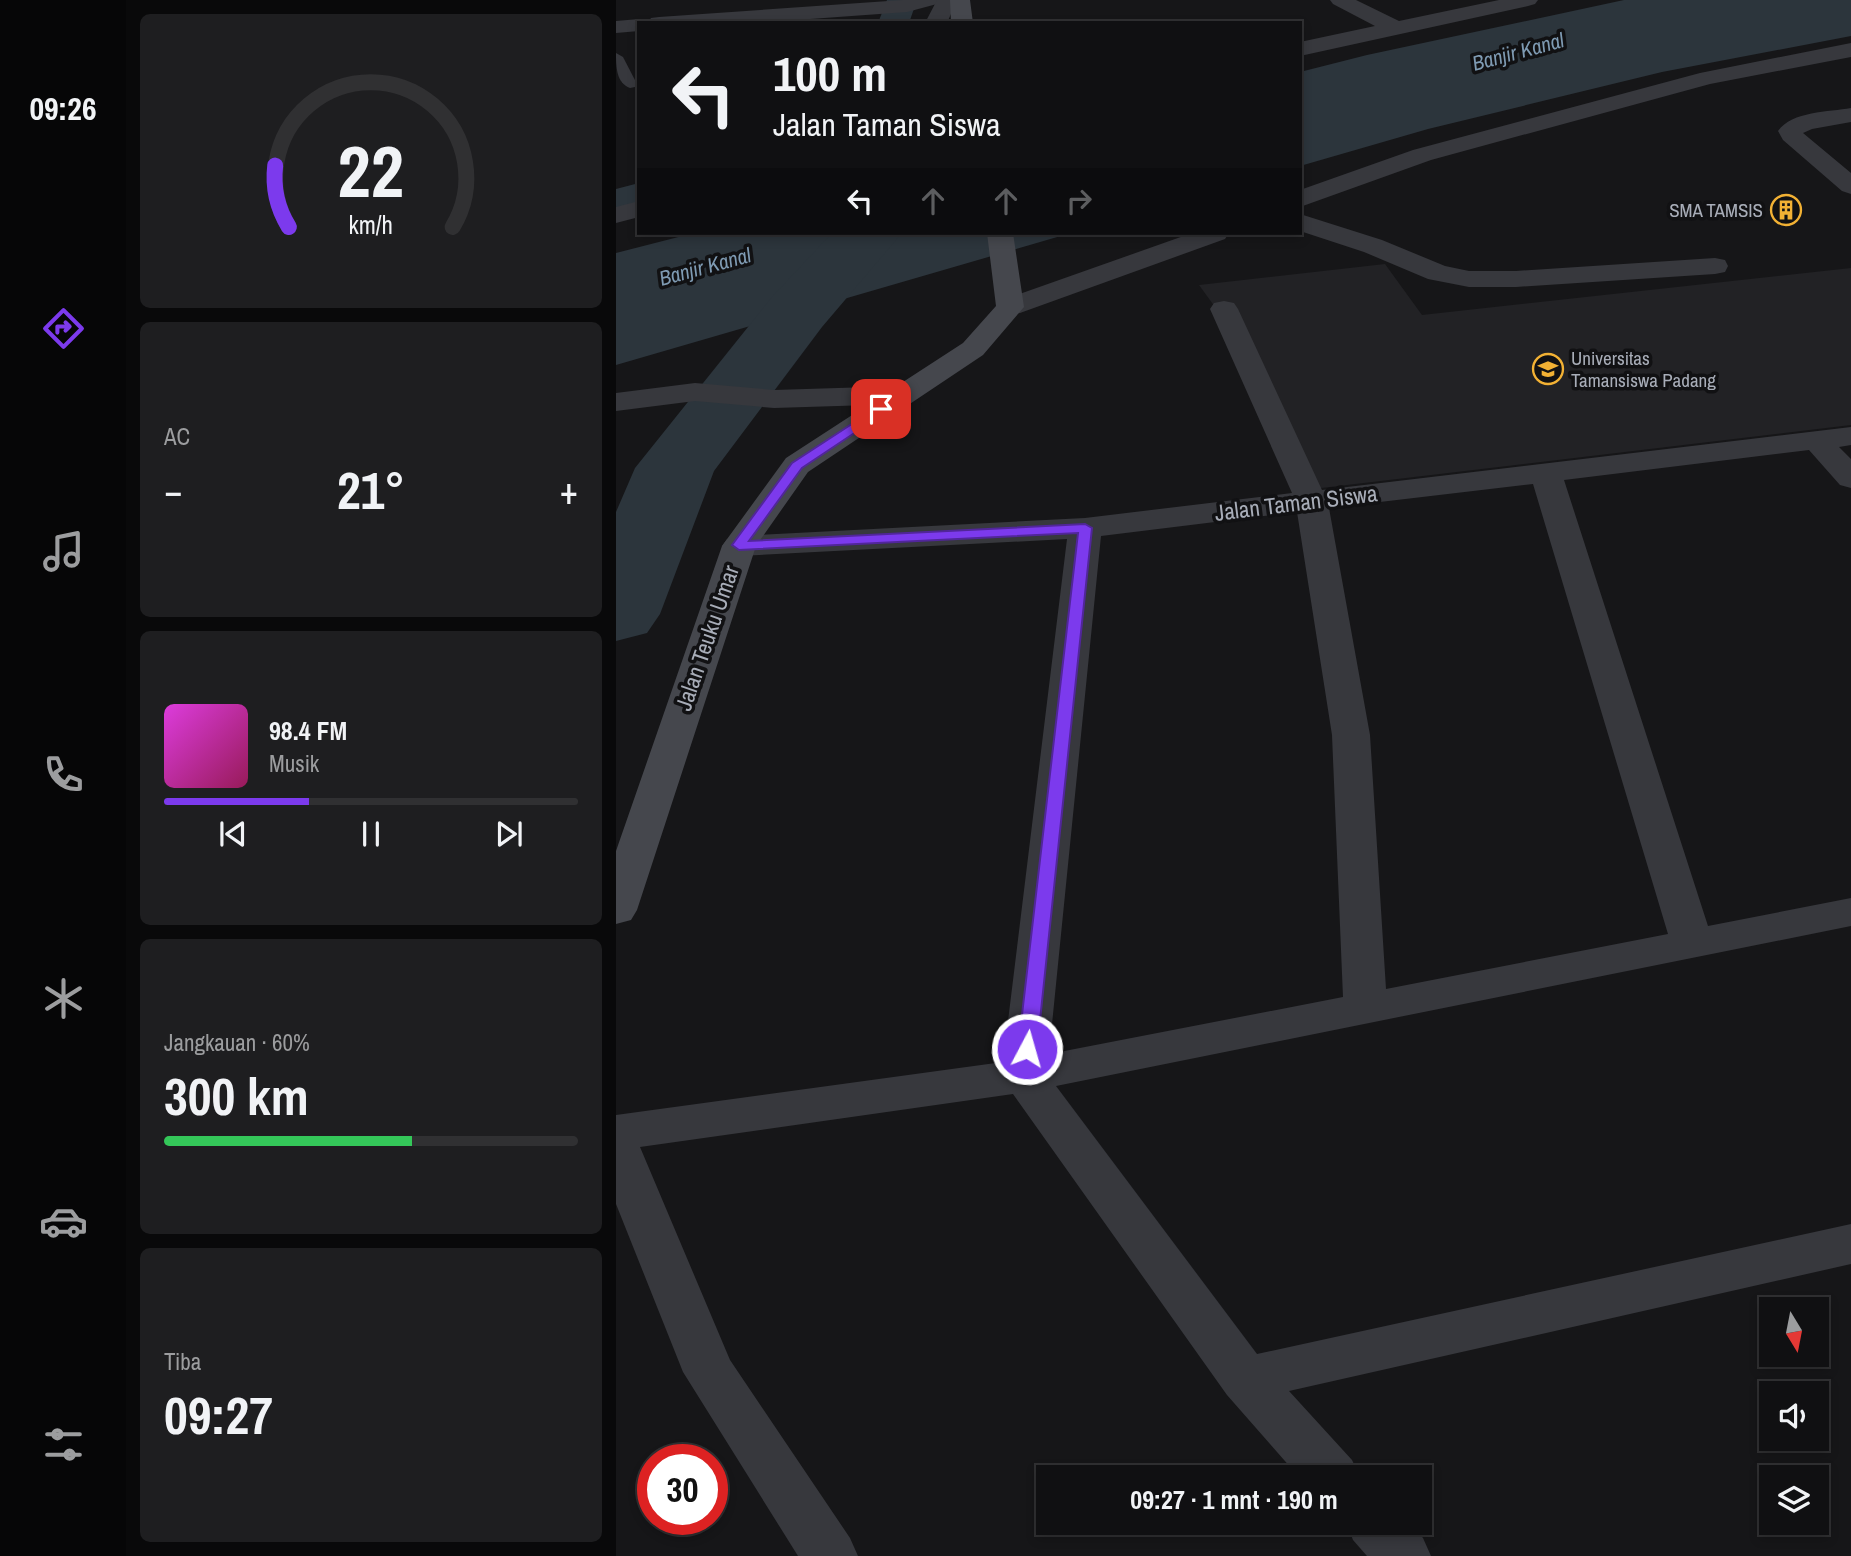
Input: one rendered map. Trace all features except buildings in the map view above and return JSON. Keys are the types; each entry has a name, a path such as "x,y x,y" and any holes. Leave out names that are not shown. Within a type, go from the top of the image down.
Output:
{"main road":[{"path":"960,0 962,21"},
{"path":"1000,235 1010,307"},
{"name":"Jalan Teuku Umar","path":"618,898 739,545 797,466 972,349 1010,307"}],"street":[{"path":"689,21 906,6 930,0"},
{"path":"937,21 947,0"},
{"path":"1339,0 1395,28"},
{"path":"1302,49 1528,0"},
{"path":"616,27 637,25"},
{"path":"1302,198 1422,155 1695,81 1851,50"},
{"path":"1851,115 1805,123 1790,131 1791,135 1851,186"},
{"path":"616,215 637,210"},
{"path":"1302,223 1373,246 1438,273 1469,279 1516,279 1715,265"},
{"path":"1010,307 1210,235"},
{"path":"1224,309 1312,502 1351,735 1365,1007"},
{"path":"616,402 695,392 774,399 902,395"},
{"name":"Jalan Taman Siswa","path":"739,545 1085,528 1851,436"},
{"path":"1817,441 1851,478"},
{"path":"1546,474 1692,943"},
{"path":"1085,528 1024,1076 1245,1378 1322,1465"},
{"path":"616,1133 1024,1076 1851,912"},
{"path":"616,1145 709,1372 830,1556"},
{"path":"1245,1378 1851,1244"},
{"path":"1384,1535 1403,1556"}],"lane":[{"path":"616,57 630,83"}],"shaded area":[{"name":"Universitas Tamansiswa Padang","path":"1385,264 1422,315 1851,268 1851,425 1313,489 1223,318 1199,285"}],"water":[{"name":"Banjir Kanal","path":"1624,0 1851,0 1851,36 1662,72 1428,129 1302,165 1302,71"},
{"name":"Banjir Kanal","path":"686,235 1064,235 616,365 616,253"}],"waterway":[{"path":"894,21 902,0"},
{"path":"616,200 637,195"},
{"path":"616,614 675,468 797,312 867,235"}],"place":[{"name":"SMA TAMSIS","path":"1786,210"},
{"name":"Universitas Tamansiswa Padang","path":"1548,369"}],"route":[{"path":"881,409 797,466 739,545 1085,528 1027,1049"}]}
